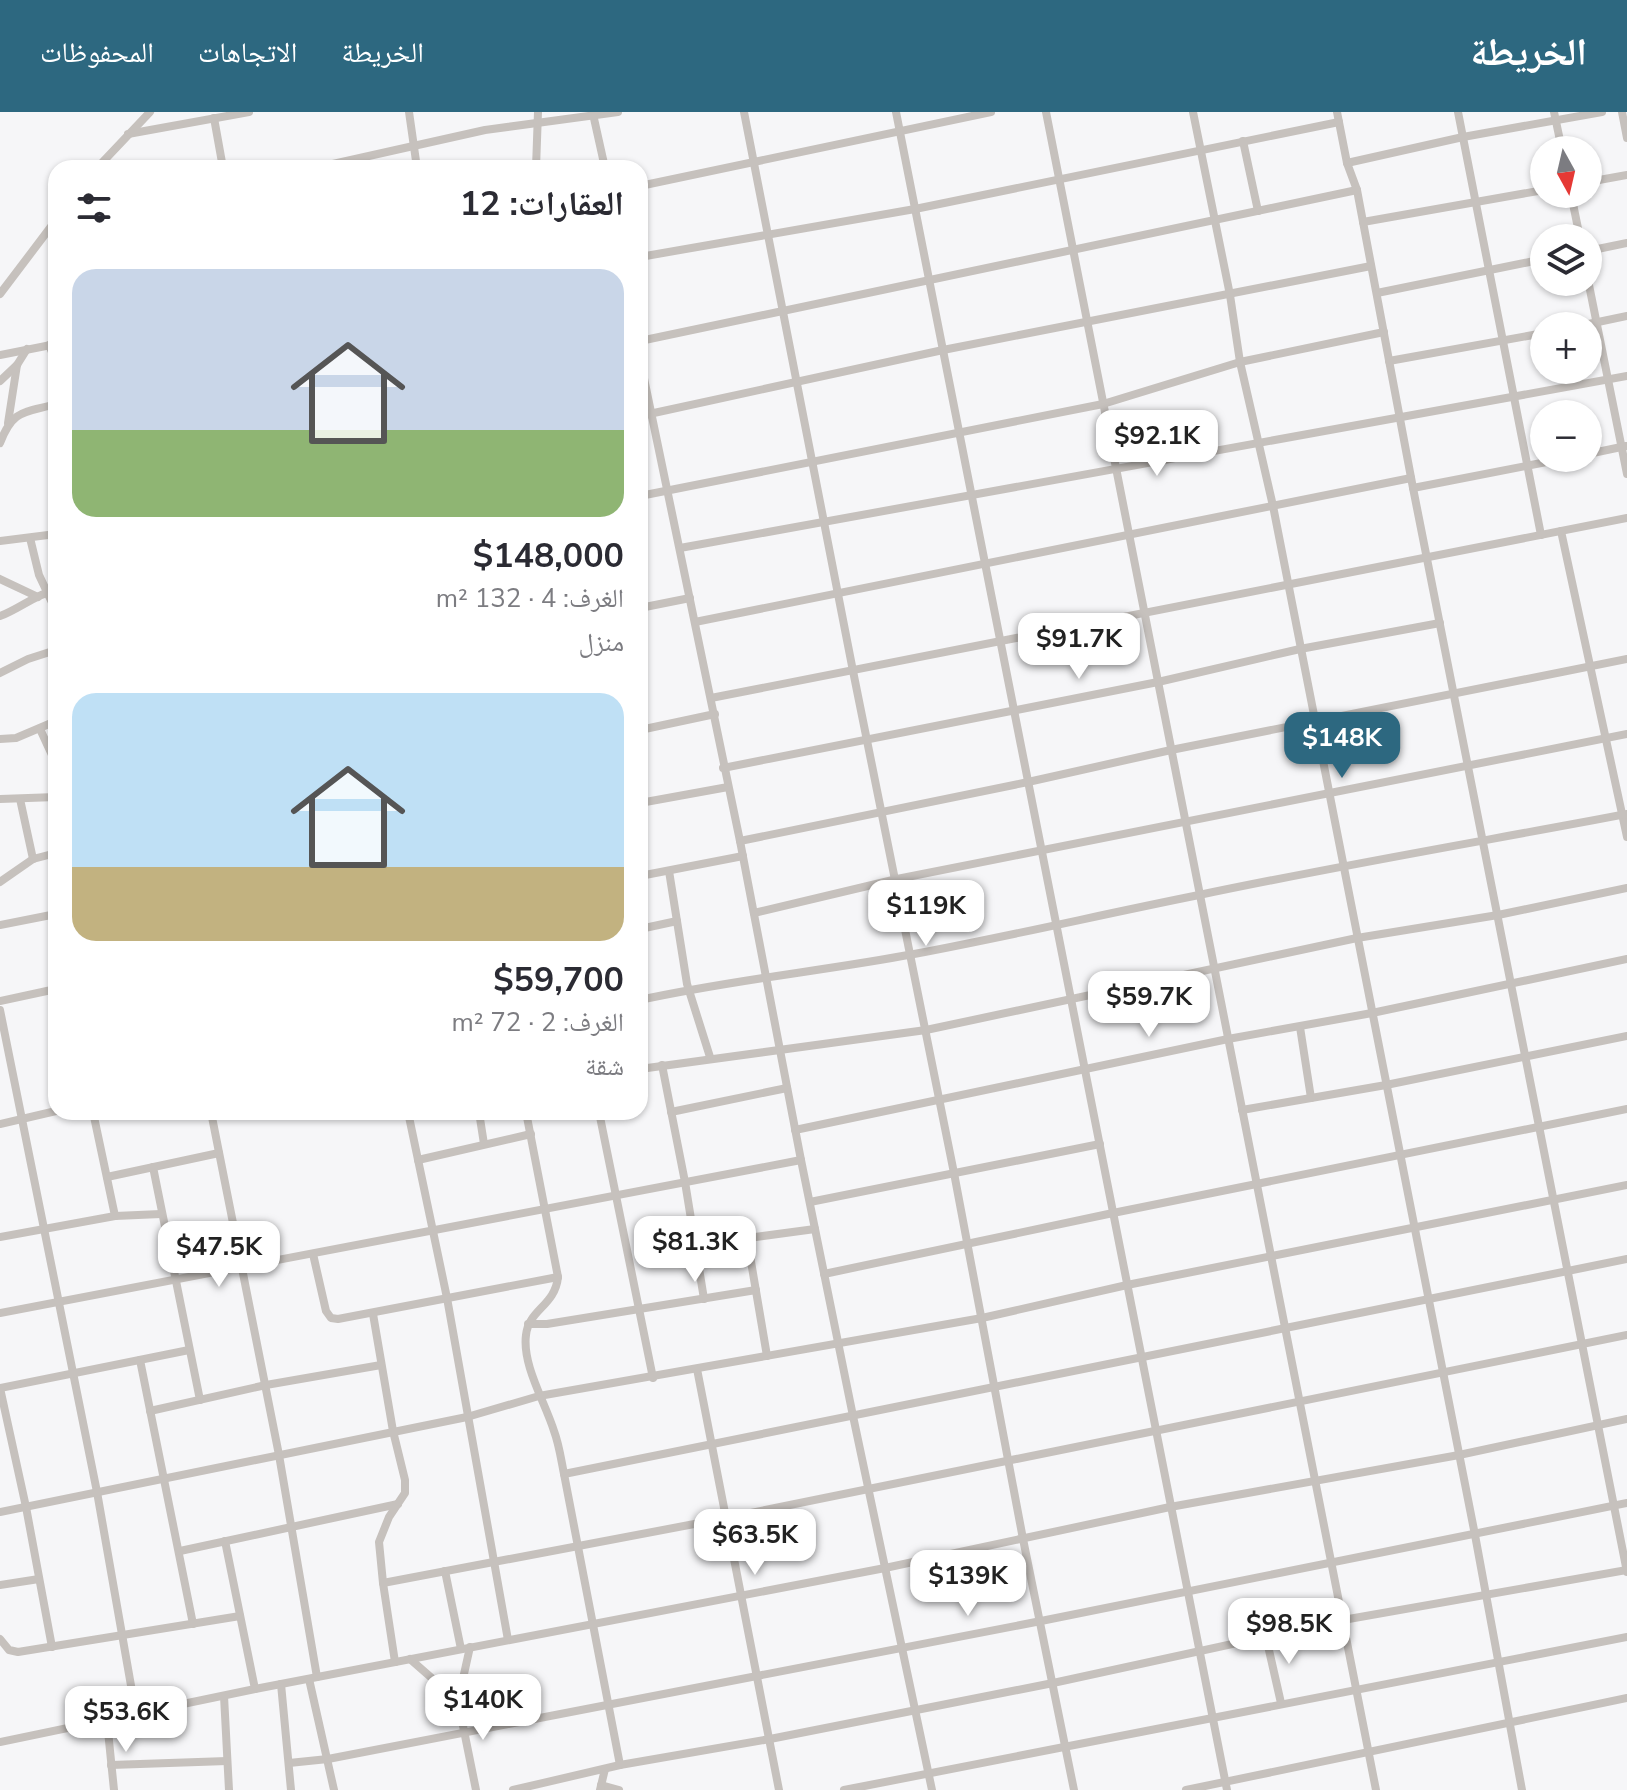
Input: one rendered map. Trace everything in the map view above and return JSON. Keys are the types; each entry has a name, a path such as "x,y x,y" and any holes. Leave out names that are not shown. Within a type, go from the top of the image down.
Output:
{"street":[{"path":"104,160 150,112"},
{"path":"128,134 249,112"},
{"path":"409,112 416,160"},
{"path":"537,160 538,112"},
{"path":"363,160 485,130 618,112"},
{"path":"744,112 1074,1790"},
{"path":"896,112 1226,1786"},
{"path":"648,184 991,112"},
{"path":"1046,112 1376,1790"},
{"path":"1193,112 1230,295 1240,362 1273,506 1475,1535 1522,1790"},
{"path":"1458,112 1541,535"},
{"path":"1347,163 1555,116 1602,112"},
{"path":"1622,112 1627,138"},
{"path":"593,114 603,160"},
{"path":"1555,116 1559,136"},
{"path":"513,1790 620,1765 1053,1683 1343,1620 1627,1571 1357,190 1347,163 1338,117 1243,141 915,209 648,256"},
{"path":"214,118 222,160"},
{"path":"1243,141 1258,211"},
{"path":"1602,179 1627,175"},
{"path":"648,339 1357,190"},
{"path":"1363,222 1530,193"},
{"path":"0,294 48,231"},
{"path":"1602,248 1627,243"},
{"path":"1377,293 1530,262"},
{"path":"648,415 943,350 1371,266"},
{"path":"1602,322 1627,316"},
{"path":"648,494 1103,404 1240,362 1384,332"},
{"path":"1389,361 1530,336"},
{"path":"0,355 48,345"},
{"path":"0,381 17,365 27,349"},
{"path":"1602,349 1627,474"},
{"path":"0,443 8,423 17,365"},
{"path":"680,548 1627,376"},
{"path":"648,399 715,714 801,1160 932,1790"},
{"path":"8,423 24,412 48,406"},
{"path":"1602,451 1624,447"},
{"path":"695,622 1273,506 1530,465"},
{"path":"711,698 1627,518"},
{"path":"1561,531 1625,815 1627,837"},
{"path":"0,541 48,535"},
{"path":"30,538 42,594 48,601"},
{"path":"0,579 42,594"},
{"path":"0,616 48,592"},
{"path":"648,606 690,598"},
{"path":"723,768 1440,623"},
{"path":"0,673 48,653"},
{"path":"740,841 1171,750 1627,659"},
{"path":"648,728 715,714"},
{"path":"0,739 16,738 48,725"},
{"path":"40,729 48,746"},
{"path":"754,913 897,879 1627,734"},
{"path":"648,802 728,787"},
{"path":"0,799 48,797"},
{"path":"20,799 33,859"},
{"path":"648,998 688,989 911,954 1200,894 1625,815"},
{"path":"0,882 33,859 48,855"},
{"path":"648,875 743,856"},
{"path":"669,871 688,989 710,1057"},
{"path":"648,1068 926,1030 1357,938 1498,915 1627,888"},
{"path":"0,925 48,916"},
{"path":"648,927 677,921"},
{"path":"795,1130 1084,1068 1372,1013 1627,959"},
{"path":"0,1001 48,991"},
{"path":"0,1010 97,1492 136,1714"},
{"path":"1300,1027 1311,1098"},
{"path":"1242,1110 1527,1058 1627,1036"},
{"path":"662,1065 704,1299"},
{"path":"671,1112 787,1088"},
{"path":"824,1274 1627,1109"},
{"path":"0,1124 48,1113"},
{"path":"95,1120 115,1216"},
{"path":"213,1120 279,1455 313,1678 334,1790"},
{"path":"410,1120 447,1298 508,1640"},
{"path":"480,1120 484,1144"},
{"path":"528,1120 558,1277 551,1299 528,1324 525,1341 539,1396 554,1430 564,1474 620,1765"},
{"path":"601,1120 653,1378"},
{"path":"418,1160 531,1134"},
{"path":"810,1202 1100,1144"},
{"path":"107,1177 219,1153"},
{"path":"0,1313 801,1160"},
{"path":"153,1167 200,1400"},
{"path":"0,1512 467,1417 539,1396 982,1318 1127,1285 1627,1185"},
{"path":"0,1237 115,1216 161,1214"},
{"path":"696,1245 815,1229"},
{"path":"747,1238 767,1356"},
{"path":"313,1254 326,1311 331,1318 338,1319 558,1277"},
{"path":"564,1474 1627,1259"},
{"path":"528,1324 547,1324 756,1290"},
{"path":"373,1314 393,1431 405,1480 405,1493 379,1542 395,1662"},
{"path":"383,1583 726,1518 1627,1335"},
{"path":"52,1647 0,1388 189,1350"},
{"path":"140,1360 193,1624"},
{"path":"150,1411 266,1385 381,1365"},
{"path":"697,1369 779,1790"},
{"path":"0,1742 255,1689 885,1568 1170,1507 1459,1455 1627,1419"},
{"path":"0,1437 10,1435"},
{"path":"289,1763 328,1759 1041,1621 1627,1503"},
{"path":"180,1551 399,1504"},
{"path":"225,1541 255,1689"},
{"path":"445,1571 466,1648 458,1701 476,1790"},
{"path":"0,1585 39,1579"},
{"path":"0,1639 9,1650 52,1647 240,1616"},
{"path":"1266,1637 1281,1703"},
{"path":"844,1790 1627,1637"},
{"path":"410,1659 458,1701"},
{"path":"281,1684 291,1790"},
{"path":"224,1696 229,1790"},
{"path":"1186,1790 1226,1786 1368,1752 1627,1698"},
{"path":"107,1721 114,1790"},
{"path":"111,1765 227,1761"},
{"path":"605,1769 601,1788 619,1790"}]}
